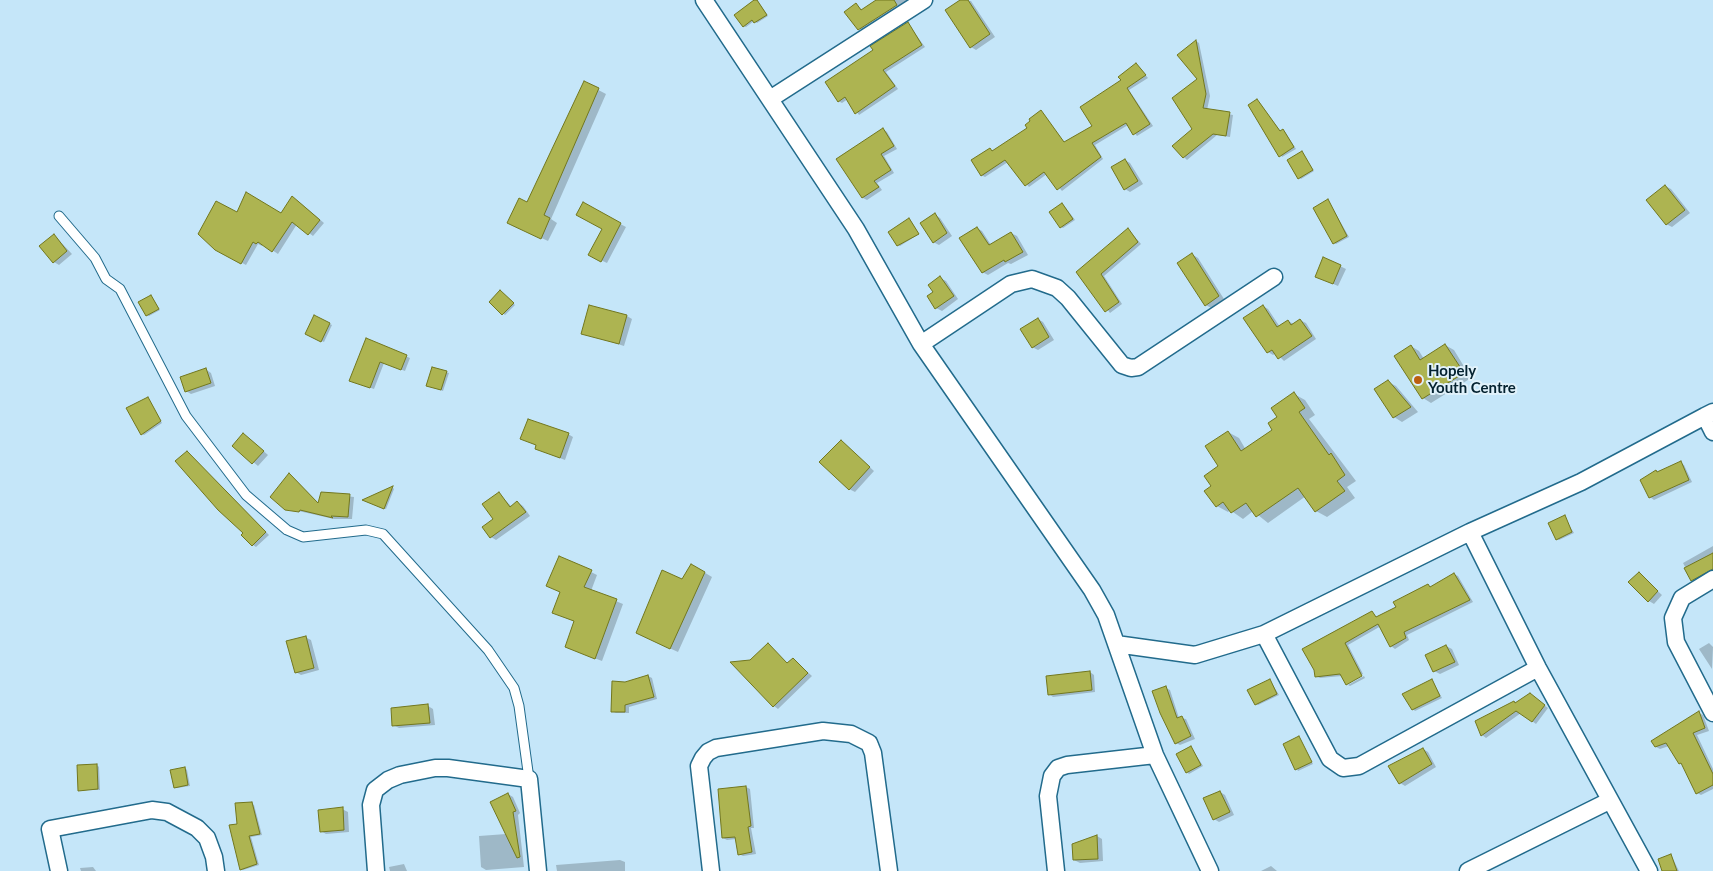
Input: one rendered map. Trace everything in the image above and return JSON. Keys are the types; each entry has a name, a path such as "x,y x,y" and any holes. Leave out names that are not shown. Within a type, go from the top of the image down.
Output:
{"street":[{"path":"704,0 856,229 921,344 1092,590 1106,615 1155,754 1210,871"},
{"path":"770,99 924,0"},
{"path":"921,344 1011,284 1032,279 1057,288 1068,298 1122,364 1131,368 1138,367 1274,277"},
{"path":"1116,644 1195,656 1264,634 1470,532 1581,482 1709,414 1713,432"},
{"path":"1470,532 1538,668 1609,801 1649,871"},
{"path":"1713,579 1682,598 1673,618 1676,642 1713,713"},
{"path":"1264,634 1330,759 1343,768 1359,766 1538,668"},
{"path":"712,871 699,766 703,758 708,752 716,748 823,731 851,734 869,743 873,753 889,871"},
{"path":"1056,871 1048,796 1052,776 1058,768 1067,765 1155,754"},
{"path":"376,871 371,806 375,790 388,780 435,768 528,779 538,871"},
{"path":"1468,871 1609,801"},
{"path":"59,871 50,828 152,810 168,812 197,828 207,838 214,857 216,871"}],"lane":[{"path":"59,216 95,258 106,279 120,289 186,416 246,495 287,530 303,537 366,530 383,534 488,650 514,688 519,706 528,779"}],"building":[{"path":"754,0 757,0 767,15 754,23 752,20 743,27 734,15"},
{"path":"876,0 894,0 897,5 858,30 844,12 856,3 861,10"},
{"path":"960,0 968,0 990,34 970,48 945,10"},
{"path":"908,22 922,45 883,70 895,86 855,114 845,97 838,102 825,82 873,50 870,46"},
{"path":"1196,40 1206,94 1203,108 1230,112 1226,136 1213,134 1183,158 1172,146 1192,129 1172,98 1197,79 1177,55"},
{"path":"1136,63 1146,75 1127,88 1150,124 1133,135 1126,123 1092,143 1101,157 1057,190 1044,172 1025,186 1005,160 981,176 971,160 990,148 992,151 1027,128 1025,125 1030,121 1029,119 1041,110 1064,142 1092,126 1080,107 1121,80 1118,77"},
{"path":"584,81 599,88 544,215 550,218 541,239 507,223 519,198 527,202"},
{"path":"1257,99 1280,131 1283,129 1294,147 1279,157 1248,105"},
{"path":"883,128 894,146 881,154 891,170 874,181 879,187 862,198 836,159"},
{"path":"1302,151 1313,170 1298,179 1287,160"},
{"path":"1125,159 1138,181 1124,190 1111,167"},
{"path":"1665,185 1685,210 1666,225 1646,200"},
{"path":"246,192 281,213 292,196 320,220 308,235 292,222 272,252 258,242 256,244 253,242 241,264 215,250 198,234 216,201 237,212"},
{"path":"1328,199 1347,236 1333,244 1313,208"},
{"path":"583,202 621,223 601,262 588,255 602,229 576,215"},
{"path":"1062,203 1073,219 1060,228 1049,212"},
{"path":"935,213 947,233 933,243 920,223"},
{"path":"909,218 919,234 897,246 888,232"},
{"path":"977,227 989,245 1011,232 1023,252 1005,262 1004,260 982,273 959,238"},
{"path":"1128,228 1138,242 1101,274 1119,302 1105,312 1076,272"},
{"path":"54,234 67,251 53,263 39,246"},
{"path":"1192,253 1219,296 1205,306 1177,263"},
{"path":"1323,257 1341,265 1333,284 1315,277"},
{"path":"940,276 954,296 935,309 927,296 933,292 928,285"},
{"path":"500,290 514,303 502,315 489,302"},
{"path":"151,295 159,309 146,316 138,302"},
{"path":"589,305 627,315 619,344 581,334"},
{"path":"1263,305 1277,327 1288,320 1291,325 1300,319 1312,336 1278,359 1272,350 1267,353 1243,318"},
{"path":"314,315 330,323 321,342 305,334"},
{"path":"1038,318 1049,337 1032,348 1020,329"},
{"path":"366,338 407,355 401,370 380,362 370,388 349,381"},
{"path":"1445,344 1464,373 1422,399 1394,356 1411,345 1420,360"},
{"path":"432,367 447,371 441,390 426,386"},
{"path":"206,368 211,383 185,392 180,377"},
{"path":"1388,380 1411,407 1393,418 1374,389"},
{"path":"1294,392 1305,408 1299,412 1329,455 1331,453 1345,475 1337,481 1345,491 1315,512 1298,488 1256,517 1246,503 1231,513 1223,502 1216,507 1204,491 1211,486 1204,476 1218,466 1205,446 1228,431 1241,451 1272,430 1268,423 1277,417 1271,408"},
{"path":"148,397 161,421 141,435 126,408"},
{"path":"528,419 569,433 560,458 535,449 536,445 520,439"},
{"path":"243,433 264,451 252,464 232,446"},
{"path":"841,440 870,467 849,490 819,462"},
{"path":"187,451 266,532 252,546 241,535 243,533 218,510 175,461"},
{"path":"1681,461 1689,480 1649,498 1640,480 1656,470 1657,472"},
{"path":"289,473 318,503 321,492 350,494 348,517 331,516 333,518 300,510 299,512 285,510 270,497"},
{"path":"393,486 384,509 362,500"},
{"path":"499,492 510,507 517,501 526,512 490,538 482,527 493,519 482,504"},
{"path":"1565,515 1572,532 1556,540 1548,523"},
{"path":"1713,553 1713,569 1691,581 1684,568"},
{"path":"559,556 592,570 584,587 617,599 595,659 565,647 574,621 552,613 560,592 546,586"},
{"path":"691,564 705,572 670,649 636,633 662,570 682,579"},
{"path":"1639,572 1658,591 1648,602 1628,582"},
{"path":"1454,573 1470,600 1404,632 1406,638 1390,647 1378,624 1345,643 1362,676 1346,685 1340,674 1315,677 1314,670 1302,649 1372,611 1376,617 1396,607 1393,602 1428,584 1430,587"},
{"path":"306,636 314,668 295,673 286,641"},
{"path":"768,643 787,663 793,658 808,673 773,707 730,662 750,660"},
{"path":"1446,645 1455,662 1433,672 1425,655"},
{"path":"1090,671 1092,690 1048,695 1046,676"},
{"path":"648,675 654,697 625,705 625,712 611,712 612,681 625,682"},
{"path":"1270,679 1277,694 1255,705 1247,690"},
{"path":"1432,679 1440,696 1412,710 1402,694"},
{"path":"1166,686 1177,718 1182,716 1191,736 1175,744 1152,691"},
{"path":"1530,693 1545,705 1532,722 1516,711 1481,736 1475,721 1514,701 1515,703"},
{"path":"428,704 430,723 392,726 391,708"},
{"path":"1699,711 1705,728 1693,733 1713,774 1713,785 1696,794 1681,763 1679,764 1666,743 1655,747 1651,741"},
{"path":"1299,736 1312,762 1295,770 1283,744"},
{"path":"1191,746 1201,765 1186,773 1176,754"},
{"path":"1423,748 1432,764 1399,784 1388,766"},
{"path":"97,764 98,789 78,791 77,765"},
{"path":"185,767 188,785 174,788 170,770"},
{"path":"746,786 751,826 748,827 752,852 738,855 735,837 722,838 718,789"},
{"path":"1220,791 1230,812 1213,820 1203,798"},
{"path":"508,793 516,811 513,812 520,857 517,858 490,802"},
{"path":"252,802 260,834 249,836 257,864 240,870 229,825 237,824 235,803"},
{"path":"343,807 344,830 320,832 318,810"},
{"path":"1097,835 1098,859 1073,860 1072,844"},
{"path":"1671,854 1677,871 1662,871 1658,859"}],"place":[{"name":"Hopely Youth Centre","path":"1418,380"}]}
